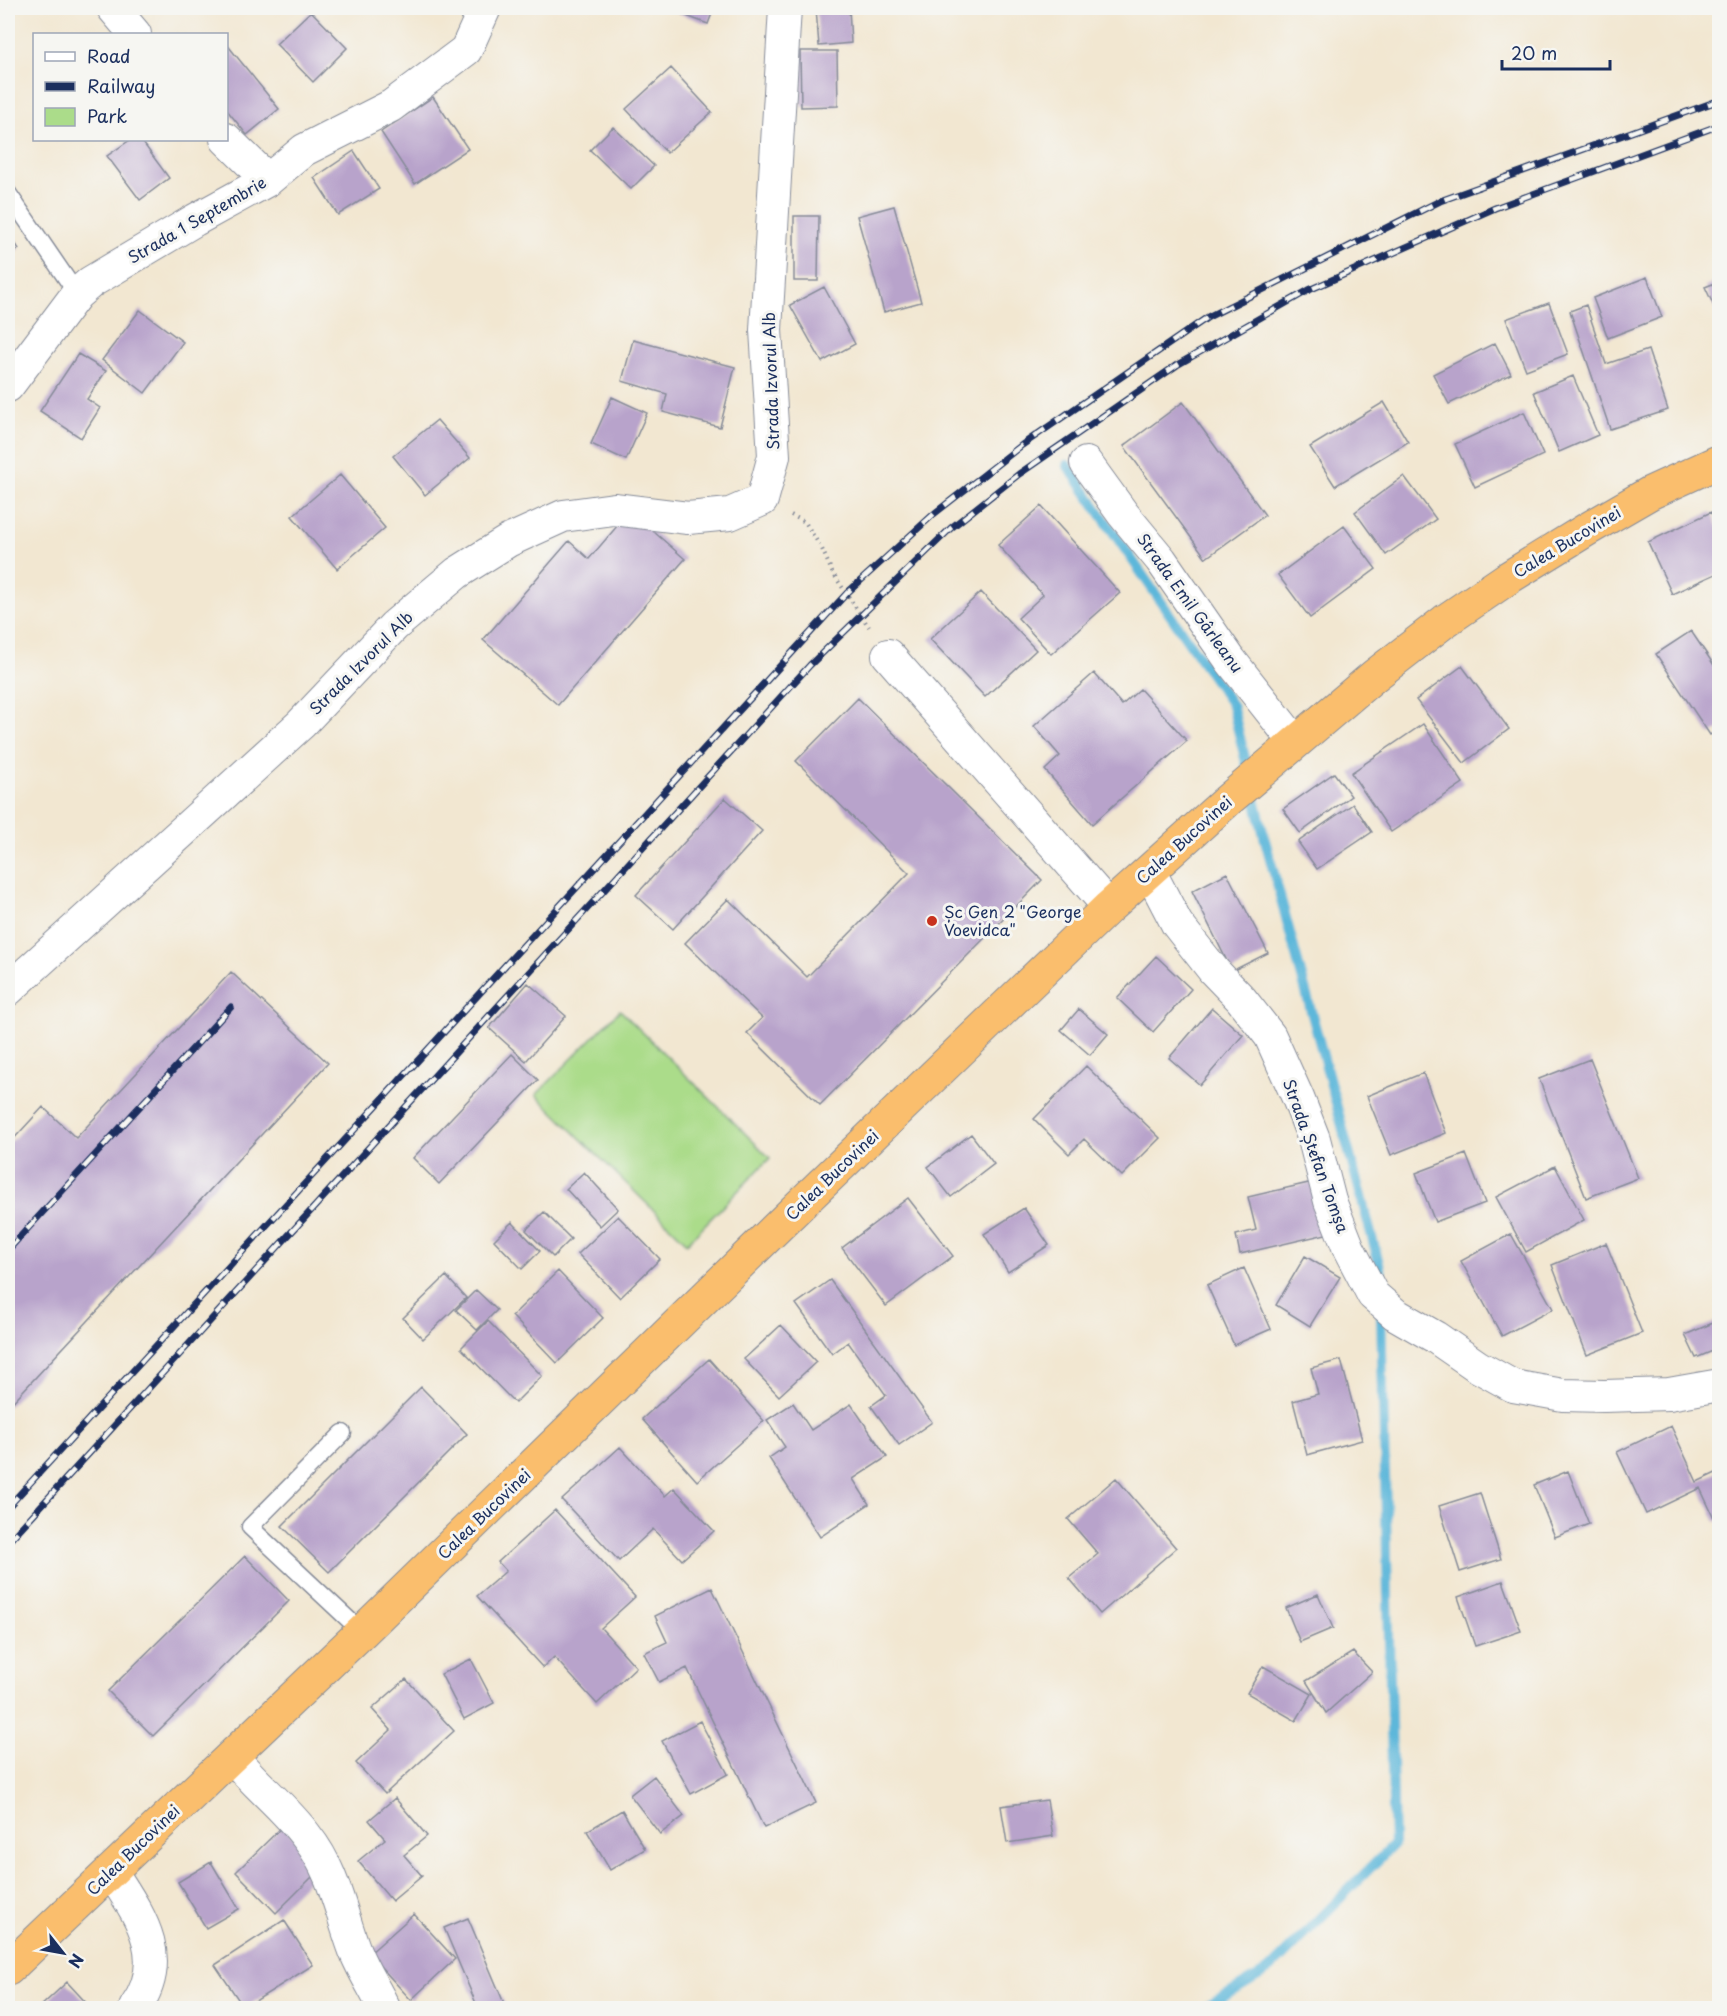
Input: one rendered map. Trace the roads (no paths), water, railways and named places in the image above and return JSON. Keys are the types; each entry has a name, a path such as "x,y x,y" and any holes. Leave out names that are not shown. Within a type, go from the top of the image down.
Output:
{"highway":[{"name":"Calea Bucovinei","path":"8,1970 362,1632 1109,907 1268,764 1374,676 1445,621 1508,578 1650,493 1719,461"}],"street":[{"path":"113,8 134,33"},
{"name":"Strada 1 Septembrie","path":"8,386 77,294 91,282 268,180 304,150 391,106 466,50 484,8"},
{"name":"Strada Izvorul Alb","path":"8,990 301,724 394,626 458,573 508,541 563,516 614,509 688,518 730,514 762,500 774,456 766,330 785,8"},
{"path":"228,141 268,180"},
{"name":"Strada Emil Gârleanu","path":"1086,464 1161,560 1232,661 1295,742"},
{"path":"888,655 1109,907"},
{"name":"Strada Ștefan Tomșa","path":"1150,872 1177,924 1270,1036 1314,1139 1330,1201 1349,1249 1384,1305 1477,1366 1513,1386 1563,1395 1669,1394 1719,1385"},
{"path":"232,1756 248,1777 280,1805 308,1837 326,1865 356,1952 384,2008"},
{"path":"111,1871 141,1917 149,1939 152,1969 142,1999 135,2008"}],"lane":[{"path":"8,193 77,294"},
{"path":"343,1433 250,1527 362,1632"}],"waterway":[{"path":"1067,465 1232,705 1265,840 1380,1267 1381,1288"},
{"path":"1205,2008 1270,1969 1394,1844 1381,1310"}],"railway":[{"path":"8,1507 847,593 935,513 1022,445 1208,317 1440,201 1720,100"},
{"path":"8,1542 810,665 951,528 1019,474 1177,365 1309,290 1495,208 1720,125"},
{"path":"8,1250 231,1007"}],"place":[{"name":"Șc Gen 2 \"George Voevidca\"","path":"932,921"}]}
